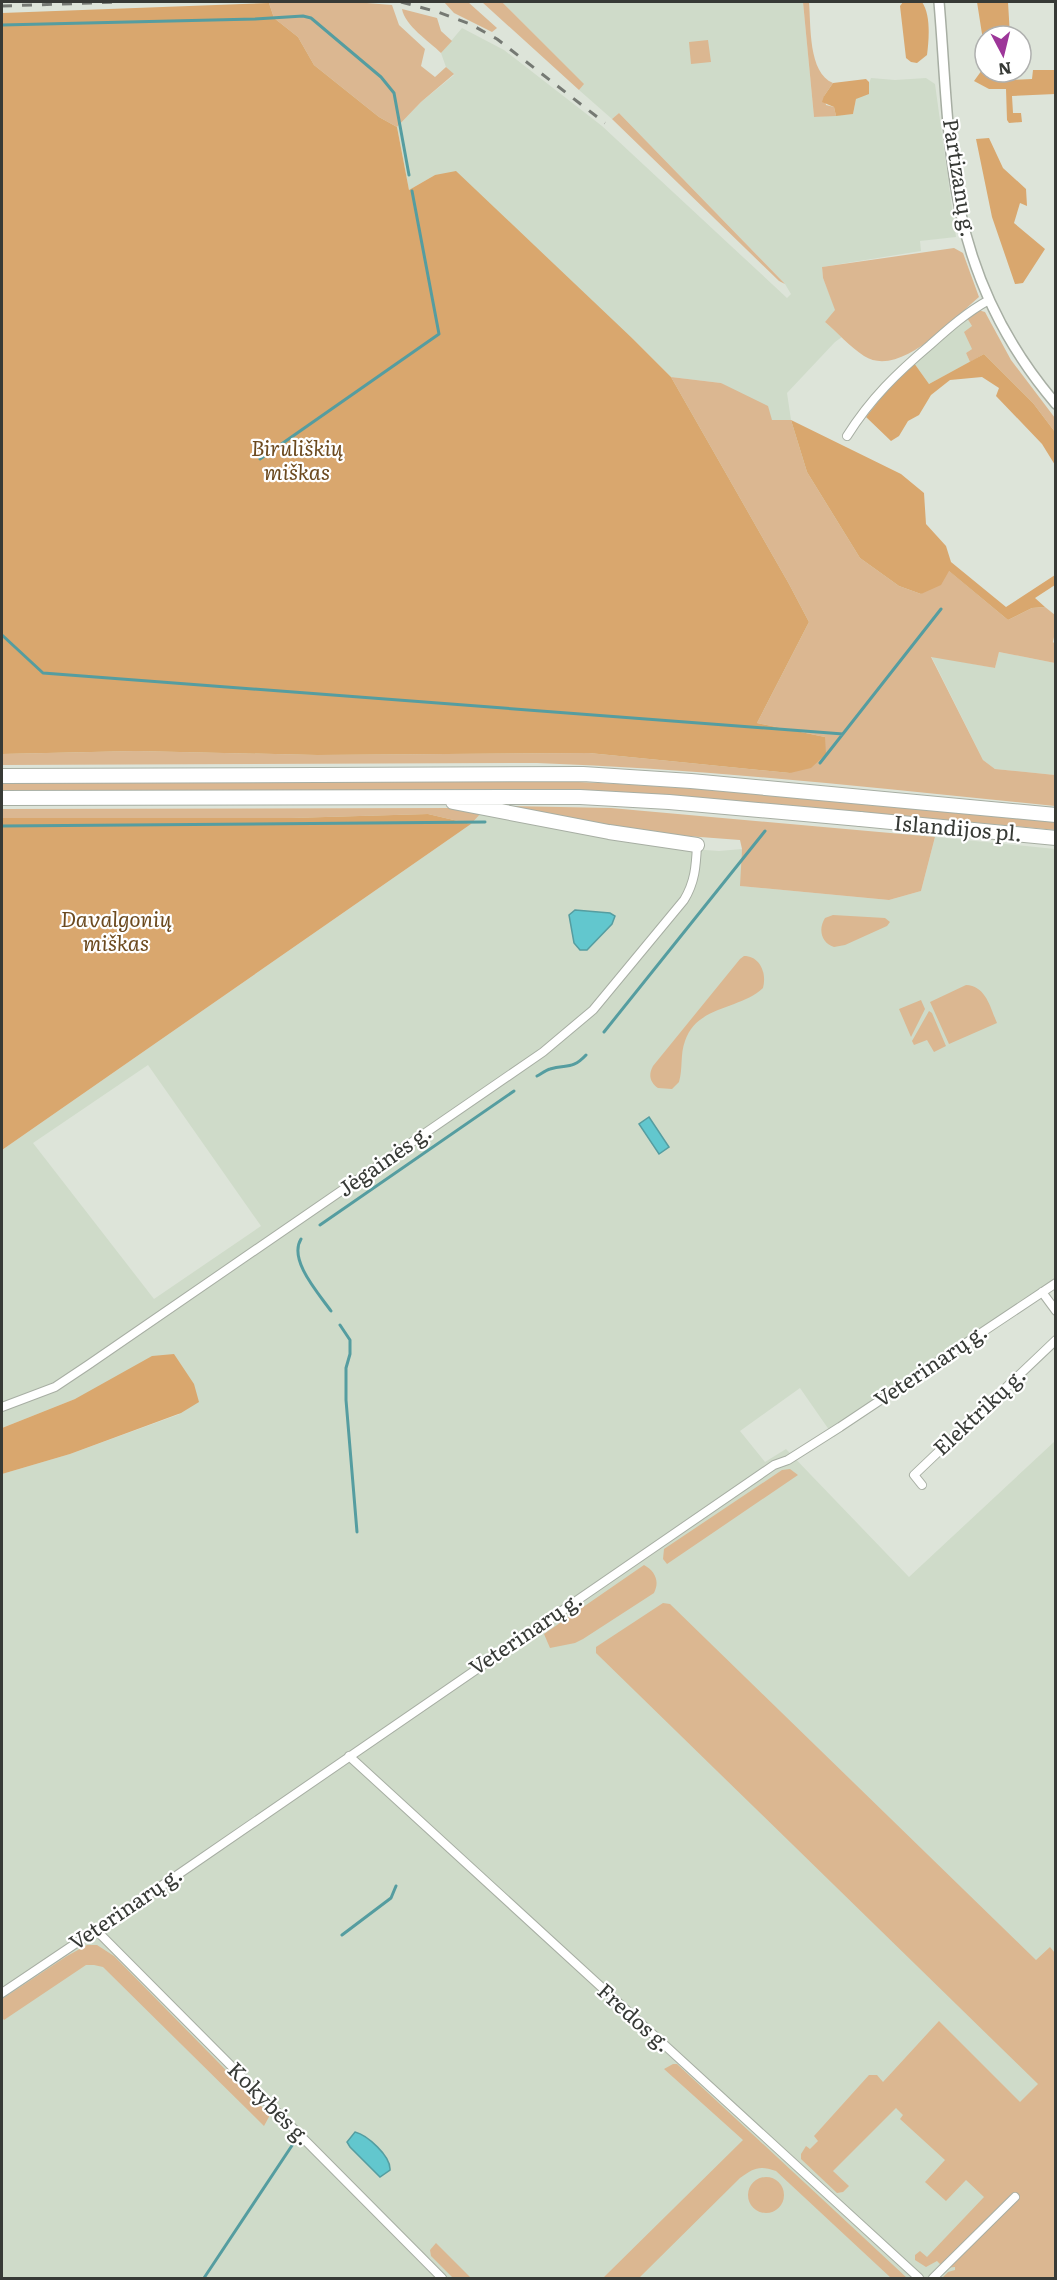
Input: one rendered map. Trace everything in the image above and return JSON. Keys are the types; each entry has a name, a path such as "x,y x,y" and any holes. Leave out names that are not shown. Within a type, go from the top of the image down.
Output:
{"highway":[{"name":"Islandijos pl.","path":"2,776 583,774 691,781 1056,815"},
{"name":"Islandijos pl.","path":"421,796 580,797 669,802 1056,838"},
{"path":"2,798 421,796 609,832 697,845"},
{"path":"960,829 1056,847"}],"street":[{"name":"Partizanų g.","path":"939,2 955,175 960,209 974,260 989,300 1010,340 1056,404"},
{"path":"847,436 859,417 891,378 960,319 989,300"},
{"name":"Jėgainės g.","path":"2,1407 55,1387 543,1052 576,1026 610,990 684,900 695,875 697,845"},
{"name":"Veterinarų g.","path":"2,1993 774,1465 788,1460 840,1427 1056,1282"},
{"path":"1042,1292 1056,1311"},
{"name":"Elektrikų g.","path":"922,1485 914,1475 1056,1340"},
{"name":"Fredos g.","path":"349,1756 920,2278"},
{"name":"Kokybės g.","path":"96,1930 442,2278"},
{"path":"933,2278 1014,2197"}],"shaded area":[{"path":"354,2 392,5 399,25 425,49 421,66 435,77 446,67 454,74 421,102 397,127 379,117 314,65 298,37 274,18 269,3"},
{"path":"444,2 468,2 497,28 492,32 454,13"},
{"path":"482,2 502,2 584,84 579,90"},
{"path":"502,2 803,2 814,117 853,114 856,99 868,86 871,78 895,80 926,78 935,84 956,237 920,241 921,251 822,267 823,278 836,311 825,322 842,337 787,393 791,420 772,420 721,383 671,377 633,339 435,175 409,190 397,127 421,102 454,75 446,67 441,53 462,28 504,50 602,126 787,298 791,294 785,284 619,113 612,119 579,90 583,84"},
{"path":"803,2 809,2 815,59 825,78 833,83 824,96 826,105 834,107 836,116 814,117"},
{"path":"402,9 437,18 441,31 452,41 441,53 412,27"},
{"path":"708,40 711,62 691,64 689,42"},
{"path":"619,113 785,284 779,281 612,119"},
{"path":"954,248 963,253 979,297 941,331 909,353 894,360 878,361 864,356 825,322 835,310 823,278 822,267"},
{"path":"978,310 985,312 1011,360 1055,418 1055,432 1033,403 984,354 970,362 966,353 972,349 964,332 972,326 967,318"},
{"path":"967,318 972,326 972,349 966,353 970,362 929,384 914,363"},
{"path":"671,377 721,383 768,406 772,420 791,420 807,472 860,558 899,586 921,594 948,570 1008,620 1032,608 1045,607 1055,615 1053,642 1055,644 1055,663 999,652 995,668 931,657 983,760 995,769 1055,775 1055,806 732,775 537,763 2,765 2,754 136,751 317,755 589,753 790,773 825,737 757,723 809,622"},
{"path":"999,652 1055,663 1055,775 995,769 983,760 931,656 995,668"},
{"path":"517,780 652,786 854,802 1055,822 1056,830 774,804 619,792 539,789 2,792 2,781"},
{"path":"503,806 611,808 935,837 921,891 889,900 740,886 742,849 740,840 687,836 667,838"},
{"path":"453,808 482,812 471,824 428,814 291,818 2,818 2,809"},
{"path":"482,812 662,847 719,851 742,849 741,886 889,900 921,891 935,837 1055,849 1055,1289 834,1437 800,1388 740,1431 765,1462 786,1449 909,1577 1055,1441 1055,2278 2,2278 2,1474 70,1454 180,1414 75,1399 2,1428 2,1150 471,824","holes":["148,1065 261,1226 154,1299 33,1143"]},
{"path":"833,915 885,918 890,922 887,926 845,945 834,947 826,942 821,931 825,918"},
{"path":"744,956 754,959 761,966 764,977 763,988 754,995 709,1014 699,1021 691,1029 685,1041 679,1082 672,1089 658,1088 651,1078 653,1066"},
{"path":"966,985 973,986 983,993 997,1023 949,1044 930,1002"},
{"path":"921,1000 925,1009 911,1037 899,1009"},
{"path":"929,1011 932,1013 946,1046 934,1052 927,1040 914,1045 912,1041"},
{"path":"790,1469 798,1475 667,1564 663,1559 664,1549 782,1470"},
{"path":"644,1565 655,1577 657,1584 654,1593 583,1639 550,1648 544,1634"},
{"path":"663,1603 670,1604 1036,1960 1050,1947 1055,1953 1055,2278 942,2278 948,2272 955,2270 955,2267 944,2268 937,2261 926,2267 915,2260 915,2255 920,2251 927,2257 984,2197 966,2180 946,2201 925,2182 945,2160 900,2119 903,2115 896,2108 833,2171 849,2186 843,2192 837,2193 801,2159 806,2146 810,2149 818,2141 814,2136 869,2075 877,2075 883,2082 939,2021 1020,2102 1038,2084 596,1653 596,1647"},
{"path":"87,1945 97,1945 114,1956 270,2115 264,2126 103,1967 86,1965 4,2020 2,1999"},
{"path":"677,2064 907,2278 891,2278 776,2171 761,2168 740,2178 639,2278 603,2278 743,2140 664,2069"},
{"path":"766,2177 779,2182 784,2195 779,2208 766,2213 753,2208 748,2195 753,2182"},
{"path":"436,2243 471,2278 453,2278 431,2256 430,2250"}],"green space":[{"path":"903,2 922,2 927,14 929,35 927,55 917,63 906,58 900,6"},
{"path":"977,2 1008,2 1009,24 980,24"},
{"name":"Biruliškių miškas","path":"269,3 274,18 298,37 314,65 379,117 397,127 409,190 435,175 456,171 671,377 809,622 757,723 825,737 826,754 811,768 790,773 589,753 317,755 136,751 2,754 2,13"},
{"path":"1033,70 1055,70 1055,94 1012,96 1013,113 1021,113 1022,122 1009,123 1007,120 1006,89 989,89 980,84 1033,84"},
{"path":"866,79 869,82 869,94 856,99 853,114 836,116 834,107 822,102 833,83"},
{"path":"989,138 1003,168 1026,189 1027,206 1020,203 1014,223 1045,249 1023,283 1015,284 992,217 976,139"},
{"path":"984,354 1033,403 1055,432 1055,465 1042,444 996,396 999,388 982,377 950,380 931,395 919,415 908,421 899,436 891,441 866,417 891,385 914,363 929,384"},
{"path":"791,420 901,474 924,493 926,524 946,546 951,562 1006,607 1055,575 1055,585 1035,598 1045,607 1032,608 1008,620 949,571 941,585 921,594 899,586 860,558 807,472"},
{"name":"Davalgonių miškas","path":"428,814 471,824 2,1150 2,818 291,818"},
{"path":"174,1354 194,1384 199,1402 181,1413 70,1454 2,1474 2,1428 75,1399 152,1356"}],"water":[{"path":"575,910 610,913 615,916 612,924 587,950 580,950 574,943 569,915"},
{"path":"649,1117 669,1147 659,1154 639,1124"},
{"path":"355,2132 366,2137 383,2153 390,2170 380,2177 350,2147 347,2142"}],"waterway":[{"path":"2,25 303,16 311,18 381,77 394,93 409,175"},
{"path":"260,459 439,334 412,191"},
{"path":"820,763 941,609"},
{"path":"2,635 43,673 843,734"},
{"path":"2,826 485,822"},
{"path":"604,1032 765,831"},
{"path":"537,1076 550,1069 573,1065 586,1055"},
{"path":"320,1225 514,1091"},
{"path":"301,1239 298,1247 302,1267 331,1311"},
{"path":"340,1325 350,1340 350,1354 346,1368 346,1400 357,1532"},
{"path":"342,1935 391,1898 396,1886"},
{"path":"204,2278 293,2144"}],"railway":[{"path":"2,6 120,2"},
{"path":"401,2 470,24 497,39 605,123"}]}
